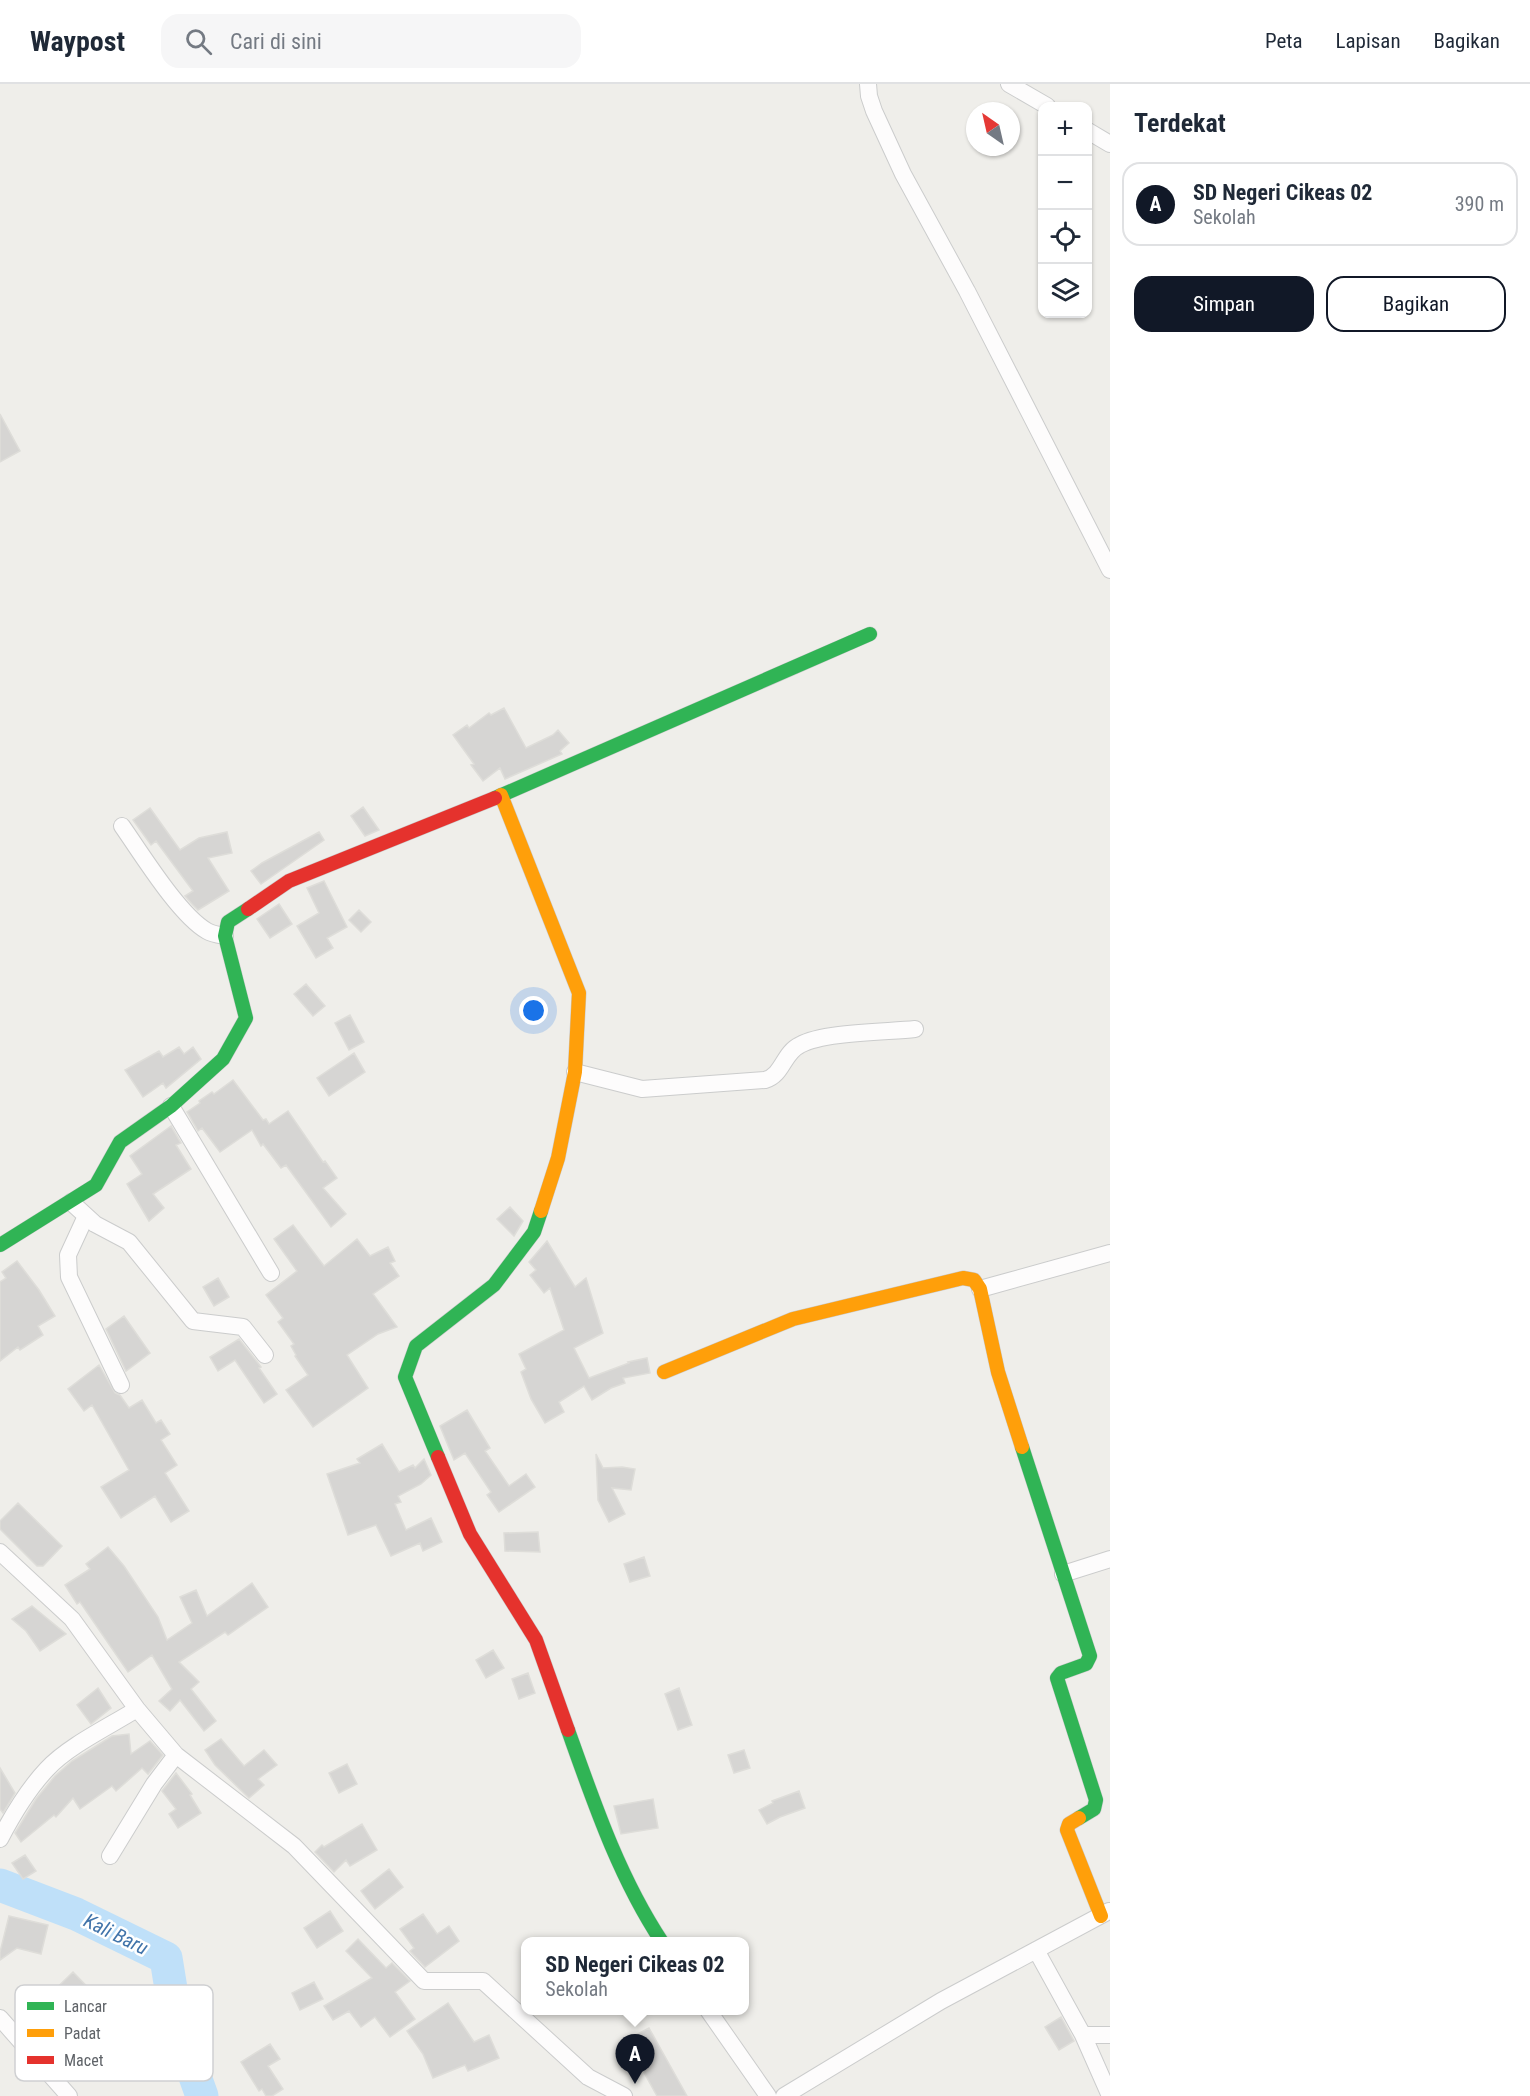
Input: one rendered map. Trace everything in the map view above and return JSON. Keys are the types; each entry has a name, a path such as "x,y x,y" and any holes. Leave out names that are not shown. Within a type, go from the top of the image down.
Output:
{"street":[{"path":"1009,84 1040,102"},
{"path":"868,85 869,96 877,119 903,174 967,291 1110,570"},
{"path":"1092,133 1110,144"},
{"path":"0,1245 96,1185 120,1142 171,1106 223,1059 246,1018 225,936 228,922 290,881 501,795 870,634"},
{"path":"501,795 579,993 574,1072 558,1158 534,1232 494,1285 416,1346 405,1377 470,1534 536,1640 605,1832 644,1915 659,1937"},
{"path":"122,826 186,912 207,932 225,936"},
{"path":"574,1072 642,1089 765,1080 777,1073 789,1053 799,1045 817,1038 915,1029"},
{"path":"171,1106 271,1273"},
{"path":"71,1202 95,1224 129,1242 193,1321 243,1327 265,1355"},
{"path":"86,1216 68,1255 69,1277 121,1385"},
{"path":"980,1289 1110,1253"},
{"path":"664,1372 793,1319 963,1278 974,1280 980,1289 998,1372 1090,1656 1086,1664 1058,1675 1058,1683 1096,1805 1094,1809 1069,1824 1067,1830 1105,1914 941,2001 784,2096"},
{"path":"0,1552 72,1619 137,1709 176,1755 294,1846 424,1982 483,1981 588,2077 624,2096"},
{"path":"1063,1574 1110,1559"},
{"path":"0,1839 11,1817 47,1768 69,1751 137,1709"},
{"path":"110,1856 154,1784 176,1755"},
{"path":"1036,1950 1083,2034 1110,2096"},
{"path":"711,2015 768,2096"},
{"path":"0,2018 15,2035"},
{"path":"1083,2034 1110,2035"},
{"path":"56,2081 69,2096"}],"building":[{"path":"0,414 20,451 0,462"},
{"path":"504,708 526,748 553,735 558,730 569,743 560,751 562,754 505,779 500,768 483,781 453,735 467,725 469,728 489,713 491,715"},
{"path":"363,807 379,830 365,836 351,816"},
{"path":"150,808 180,850 199,838 227,832 232,853 208,858 229,891 198,910 192,904 185,896 193,891 156,841 151,845 133,820"},
{"path":"319,832 324,840 261,884 251,871 262,863"},
{"path":"324,881 347,927 327,938 333,948 316,958 297,926 319,913 307,888"},
{"path":"279,904 292,924 270,938 257,919"},
{"path":"359,910 371,922 361,932 349,920"},
{"path":"306,984 325,1006 313,1016 294,994"},
{"path":"350,1015 364,1042 349,1050 335,1023"},
{"path":"179,1047 184,1054 193,1047 201,1059 166,1088 163,1083 143,1097 125,1070 159,1051 163,1057"},
{"path":"354,1053 365,1072 329,1096 317,1078"},
{"path":"233,1080 263,1120 266,1119 269,1124 288,1111 323,1162 325,1161 337,1178 323,1188 346,1214 331,1227 286,1165 281,1168 263,1144 261,1146 252,1130 220,1152 202,1128 198,1131 187,1112 200,1103 199,1101 212,1092 214,1094"},
{"path":"171,1126 181,1143 176,1145 191,1169 153,1194 164,1208 149,1221 127,1184 142,1174 130,1156"},
{"path":"510,1207 523,1221 514,1236 497,1219"},
{"path":"293,1225 324,1266 357,1239 370,1256 388,1247 395,1261 390,1263 399,1276 373,1294 397,1327 378,1334 347,1355 368,1388 313,1427 286,1390 308,1375 295,1356 291,1346 294,1344 278,1322 283,1318 266,1295 297,1271 274,1239"},
{"path":"547,1241 575,1287 586,1278 603,1333 574,1348 589,1378 628,1362 647,1358 650,1373 623,1378 625,1383 611,1388 592,1400 584,1386 559,1402 564,1412 545,1423 531,1399 521,1372 526,1369 519,1354 564,1330 550,1288 544,1293 530,1275 536,1270 529,1262"},
{"path":"17,1261 55,1316 38,1326 43,1335 20,1350 18,1347 0,1361 0,1282 6,1278 2,1272"},
{"path":"218,1278 229,1297 214,1306 203,1287"},
{"path":"124,1316 150,1353 126,1371 106,1329"},
{"path":"239,1339 261,1367 259,1368 277,1394 264,1403 235,1360 218,1371 210,1357"},
{"path":"99,1365 115,1393 120,1395 129,1408 142,1400 156,1423 161,1420 170,1434 161,1440 177,1465 165,1473 189,1511 171,1522 155,1496 121,1518 101,1487 129,1470 92,1405 84,1411 68,1389"},
{"path":"467,1410 490,1448 485,1451 509,1486 526,1474 535,1487 499,1512 487,1495 491,1492 465,1453 454,1460 440,1426"},
{"path":"382,1444 399,1472 413,1465 415,1468 424,1459 431,1475 421,1484 398,1496 401,1502 395,1504 406,1530 431,1518 442,1542 423,1551 420,1543 391,1556 376,1525 348,1535 327,1474 360,1463 357,1459"},
{"path":"596,1454 603,1468 635,1469 631,1490 612,1488 625,1514 609,1522 598,1500"},
{"path":"18,1503 62,1546 43,1566 37,1566 0,1529 0,1521"},
{"path":"538,1532 540,1552 505,1551 504,1533"},
{"path":"108,1547 124,1566 158,1617 167,1640 192,1623 180,1597 196,1590 207,1616 252,1583 268,1607 228,1635 225,1632 179,1662 199,1682 191,1689 216,1721 204,1731 180,1700 170,1711 159,1701 172,1689 152,1655 128,1672 80,1602 77,1604 65,1585 90,1569 86,1564"},
{"path":"644,1557 650,1576 630,1582 624,1564"},
{"path":"32,1606 66,1634 40,1651 26,1631 12,1619"},
{"path":"493,1650 504,1668 486,1678 476,1660"},
{"path":"528,1673 535,1693 519,1699 512,1679"},
{"path":"98,1688 111,1708 91,1724 77,1705"},
{"path":"679,1688 692,1725 678,1730 665,1694"},
{"path":"129,1734 131,1754 150,1741 163,1755 148,1774 142,1768 116,1791 112,1786 80,1809 73,1798 56,1817 54,1815 21,1842 15,1833 36,1799 55,1776 72,1761 112,1736"},
{"path":"221,1739 244,1766 264,1750 277,1765 258,1779 264,1785 249,1798 215,1765 205,1750"},
{"path":"744,1750 750,1768 734,1773 728,1755"},
{"path":"347,1764 357,1784 339,1793 329,1773"},
{"path":"0,1768 15,1793 3,1813 0,1809"},
{"path":"176,1773 192,1794 190,1795 201,1813 178,1828 169,1814 176,1809 162,1791"},
{"path":"799,1791 805,1808 767,1824 759,1810 773,1803 772,1801"},
{"path":"653,1799 658,1828 621,1834 614,1806"},
{"path":"362,1824 377,1850 350,1866 346,1860 334,1872 315,1852 322,1845 324,1847"},
{"path":"25,1855 36,1871 23,1879 12,1863"},
{"path":"389,1869 403,1887 375,1909 361,1891"},
{"path":"330,1911 343,1931 317,1948 304,1928"},
{"path":"423,1914 437,1934 449,1926 459,1941 425,1967 410,1951 414,1948 400,1929"},
{"path":"9,1916 48,1925 41,1954 17,1948 0,1960"},
{"path":"358,1939 386,1968 392,1963 410,1981 395,1992 415,2019 390,2037 375,2017 361,2027 349,2011 333,2020 324,2006 372,1978 346,1951"},
{"path":"73,1972 86,1985 60,1985"},
{"path":"314,1982 323,1999 300,2010 292,1993"},
{"path":"448,2003 474,2042 489,2035 499,2058 468,2071 465,2065 433,2078 423,2054 407,2031"},
{"path":"1061,2017 1074,2041 1059,2050 1045,2027"},
{"path":"649,2028 687,2096 657,2096 626,2040"},
{"path":"270,2044 280,2059 268,2066 283,2089 272,2096 266,2096 262,2089 259,2091 241,2062"}],"waterway":[{"name":"Kali Baru","path":"0,1885 76,1914 166,1958 170,1985"},
{"name":"Kali Baru","path":"197,2081 202,2096"}],"traffic: fast":[{"path":"495,798 870,634"},
{"path":"0,1245 96,1185 120,1142 171,1106 223,1059 246,1018 225,936 228,922 248,909"},
{"path":"438,1457 405,1377 416,1346 494,1285 534,1232 541,1211"},
{"path":"1022,1447 1090,1656 1086,1664 1061,1673 1057,1678 1096,1800 1094,1809 1079,1818"},
{"path":"568,1730 620,1866 659,1937"}],"traffic: slow":[{"path":"501,795 579,993 575,1072 558,1158 541,1211"},
{"path":"664,1372 793,1319 963,1278 974,1280 980,1289 998,1372 1022,1447"},
{"path":"1079,1818 1069,1824 1067,1830 1101,1916"}],"traffic: jam":[{"path":"248,909 289,881 495,798"},
{"path":"438,1457 470,1534 536,1640 568,1730"}],"place":[{"name":"SD Negeri Cikeas 02","path":"635,2084"}]}
